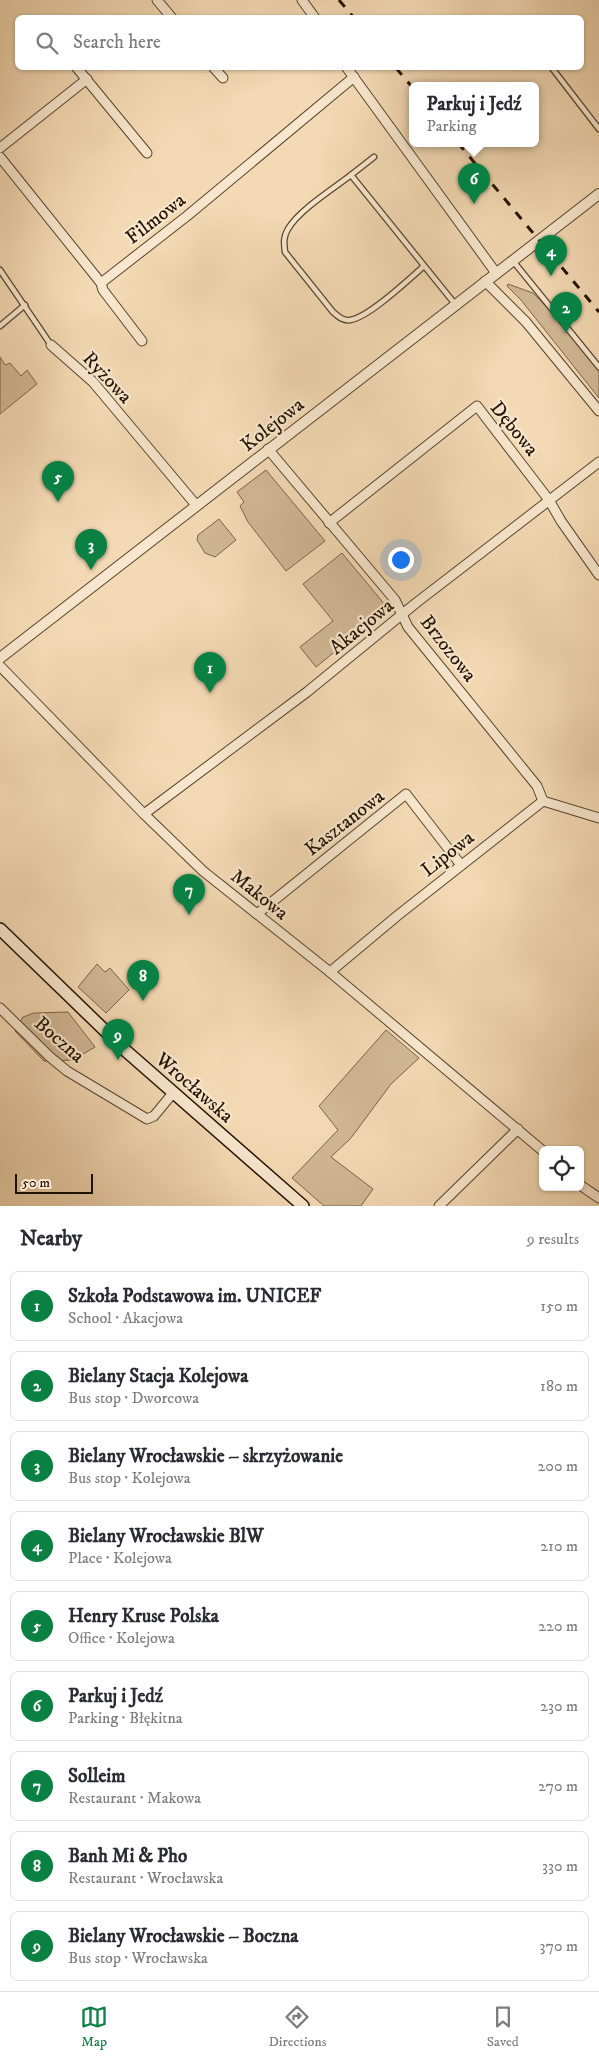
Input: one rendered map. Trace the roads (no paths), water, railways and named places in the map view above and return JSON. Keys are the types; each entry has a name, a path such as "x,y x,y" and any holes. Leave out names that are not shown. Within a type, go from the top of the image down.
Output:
{"main road":[{"name":"Wrocławska","path":"0,929 172,1093 303,1206"}],"street":[{"path":"157,0 170,15"},
{"path":"302,0 312,15"},
{"path":"79,70 147,153"},
{"path":"216,70 223,78"},
{"path":"348,70 496,273"},
{"name":"Filmowa","path":"101,283 187,216 354,78"},
{"path":"0,148 87,79"},
{"path":"0,157 101,283 103,290 142,341"},
{"name":"Kolejowa","path":"0,658 454,304 599,194"},
{"path":"486,281 526,322 599,411"},
{"name":"Ryżowa","path":"52,345 93,382 196,505"},
{"name":"Dębowa","path":"329,523 477,406 549,500 561,521 599,575"},
{"name":"Brzozowa","path":"268,450 396,600 408,627 538,786 543,801"},
{"name":"Akacjowa","path":"144,814 307,692 402,615 599,462"},
{"name":"Makowa","path":"0,666 144,814 204,871 330,972 539,1147"},
{"name":"Kasztanowa","path":"257,914 406,794 461,865"},
{"path":"543,801 599,818"},
{"name":"Lipowa","path":"330,972 339,962 543,801"},
{"name":"Boczna","path":"0,1008 67,1071 147,1119 154,1116 172,1093"},
{"path":"439,1206 518,1129"},
{"path":"584,1188 599,1198"}],"lane":[{"path":"554,70 599,129"},
{"path":"374,157 300,215 288,228 284,239 285,252 333,312 340,318 348,320 364,315 423,267"},
{"path":"351,175 454,304"},
{"path":"512,260 599,367"},
{"name":"Ryżowa","path":"0,270 52,345"},
{"path":"0,326 25,305"}],"railway":[{"path":"339,0 352,15"},
{"path":"398,70 409,83"},
{"path":"461,147 599,312"}],"place":[{"name":"Parkuj i Jedź","path":"474,204"},
{"name":"Bielany Wrocławskie BlW","path":"551,276"},
{"name":"Bielany Stacja Kolejowa","path":"566,333"},
{"name":"Henry Kruse Polska","path":"58,502"},
{"name":"Bielany Wrocławskie – skrzyżowanie","path":"91,570"},
{"name":"Szkoła Podstawowa im. UNICEF","path":"210,693"},
{"name":"Solleim","path":"189,915"},
{"name":"Banh Mi & Pho","path":"143,1001"},
{"name":"Bielany Wrocławskie – Boczna","path":"118,1060"}]}
